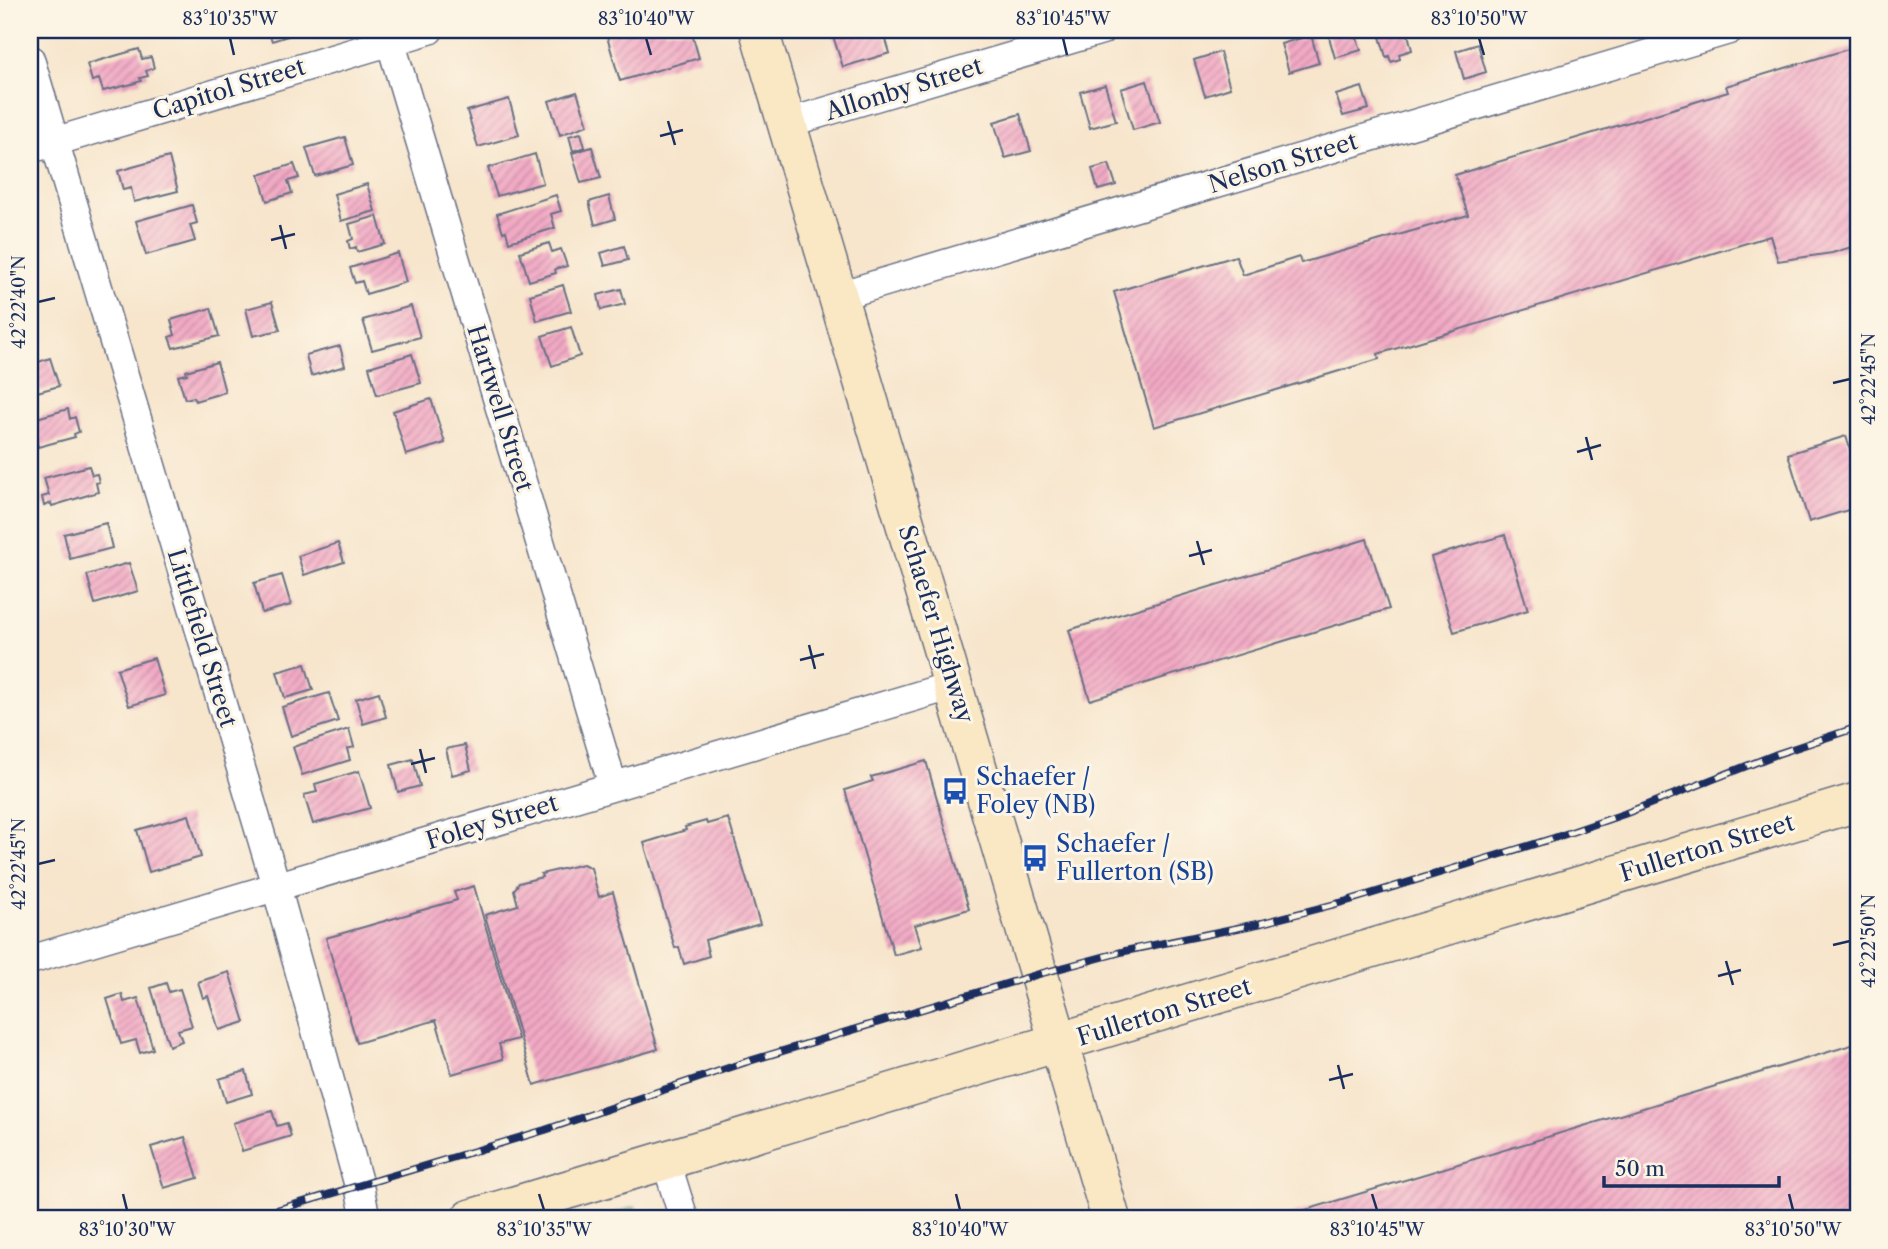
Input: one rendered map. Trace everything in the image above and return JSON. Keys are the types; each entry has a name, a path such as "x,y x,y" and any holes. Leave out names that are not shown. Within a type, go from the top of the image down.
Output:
{"street":[{"name":"Capitol Street","path":"42,145 389,35 429,30"},
{"name":"Schaefer Highway","path":"758,30 1111,1219"},
{"name":"Allonby Street","path":"786,124 1102,30"},
{"name":"Nelson Street","path":"838,296 1729,30"},
{"name":"Hartwell Street","path":"389,35 613,786"},
{"name":"Littlefield Street","path":"30,59 42,145 276,886 366,1219"},
{"name":"Foley Street","path":"30,960 954,685"},
{"name":"Fullerton Street","path":"470,1219 1858,802"},
{"path":"666,1161 684,1219"}],"green space":[{"path":"635,1207 639,1219 597,1219"}],"building":[{"path":"268,30 306,30 272,41"},
{"path":"605,30 691,30 699,58 620,81"},
{"path":"831,30 883,30 890,53 843,67"},
{"path":"1327,30 1354,30 1361,50 1335,58"},
{"path":"1378,30 1407,30 1412,50 1399,54 1400,59 1391,62 1389,56 1386,57"},
{"path":"1311,35 1319,63 1289,72 1281,44"},
{"path":"1478,44 1486,72 1464,79 1456,51"},
{"path":"1858,46 1858,245 1832,253 1778,261 1770,236 1378,354 1379,359 1154,427 1114,292 1236,256 1243,275 1299,257 1301,263 1468,215 1455,175 1728,92 1726,86"},
{"path":"139,49 142,59 151,57 154,68 146,71 148,76 140,78 141,81 103,91 99,79 92,81 87,64"},
{"path":"1220,52 1230,88 1205,96 1194,60"},
{"path":"1147,81 1160,122 1133,130 1121,89"},
{"path":"1105,85 1116,121 1090,128 1080,92"},
{"path":"1362,87 1369,109 1343,116 1336,95"},
{"path":"577,92 588,125 560,135 549,101"},
{"path":"509,99 519,135 478,147 467,111"},
{"path":"1020,114 1031,151 1005,158 994,122"},
{"path":"581,133 585,147 573,151 569,136"},
{"path":"345,137 353,165 315,176 306,148"},
{"path":"592,147 601,178 581,183 572,153"},
{"path":"535,154 543,183 497,196 488,168"},
{"path":"169,157 178,191 134,202 131,188 123,190 118,171"},
{"path":"294,164 299,178 288,181 292,193 267,201 259,175"},
{"path":"1109,164 1116,185 1098,190 1092,169"},
{"path":"367,184 375,211 341,221 334,194"},
{"path":"556,195 561,211 551,214 555,228 509,242 497,214"},
{"path":"609,196 615,219 595,225 589,202"},
{"path":"192,205 197,223 190,225 195,241 146,255 136,221"},
{"path":"377,216 385,244 357,252 356,247 350,249 348,241 353,239 349,224"},
{"path":"549,243 552,252 561,249 567,266 555,269 556,273 529,281 520,252"},
{"path":"624,246 628,260 605,266 601,253"},
{"path":"398,253 406,282 366,294 362,281 355,283 350,268"},
{"path":"563,285 571,311 537,321 530,295"},
{"path":"621,289 625,304 601,310 598,295"},
{"path":"272,302 280,330 253,336 246,309"},
{"path":"411,306 420,337 372,350 363,320"},
{"path":"211,308 219,336 173,348 169,337 175,335 171,320"},
{"path":"571,327 580,356 552,366 542,336"},
{"path":"340,346 345,366 311,376 306,355"},
{"path":"412,354 421,383 377,395 369,367"},
{"path":"50,358 59,386 30,394 30,365"},
{"path":"217,362 225,392 195,401 194,397 185,399 178,376"},
{"path":"431,399 445,443 406,455 393,411"},
{"path":"68,409 70,419 75,417 79,432 74,434 75,437 38,447 30,420"},
{"path":"1846,436 1858,474 1858,507 1809,522 1788,454"},
{"path":"89,466 92,475 97,474 98,492 44,506 42,497 49,495 44,478"},
{"path":"106,523 112,548 70,559 64,534"},
{"path":"1505,535 1528,610 1454,632 1431,557"},
{"path":"1367,539 1389,609 1090,700 1069,630"},
{"path":"338,543 344,562 304,575 298,556"},
{"path":"129,563 138,591 95,604 87,575"},
{"path":"282,575 291,605 262,613 254,583"},
{"path":"154,658 165,695 129,706 117,669"},
{"path":"305,664 313,690 285,698 277,672"},
{"path":"379,692 386,717 363,724 356,699"},
{"path":"329,693 338,721 291,736 282,707"},
{"path":"349,729 354,747 347,749 350,760 302,775 293,747"},
{"path":"465,745 471,770 452,775 446,749"},
{"path":"413,759 420,786 398,792 391,765"},
{"path":"926,761 969,909 915,925 922,947 894,955 845,790 873,781 871,777"},
{"path":"359,771 370,808 313,824 304,795 317,792 315,784"},
{"path":"189,815 201,857 149,872 137,830"},
{"path":"728,818 760,924 705,940 709,956 684,964 679,947 675,948 644,843 686,830 685,827"},
{"path":"583,864 591,868 599,897 613,892 658,1049 534,1085 485,915 518,905 514,890 519,883 542,877 541,874"},
{"path":"474,886 518,1039 499,1044 503,1059 452,1074 436,1020 357,1043 326,938 457,900 454,892"},
{"path":"229,972 245,1022 219,1030 208,996 203,998 198,982"},
{"path":"166,983 169,992 180,989 192,1026 178,1030 182,1041 169,1046 151,988"},
{"path":"122,994 124,1002 138,998 153,1049 140,1053 136,1040 121,1044 107,999"},
{"path":"1858,1043 1858,1219 1276,1219"},
{"path":"246,1071 252,1094 226,1102 219,1079"},
{"path":"272,1111 277,1126 287,1123 291,1136 242,1151 233,1123"},
{"path":"185,1137 198,1178 164,1188 151,1147"}],"railway":[{"path":"247,1219 545,1130 746,1062 1039,974 1125,951 1262,923 1347,901 1554,838 1624,814 1777,754 1858,727"}],"place":[{"name":"Schaefer / Foley (NB)","path":"955,791"},
{"name":"Schaefer / Fullerton (SB)","path":"1035,858"}]}
